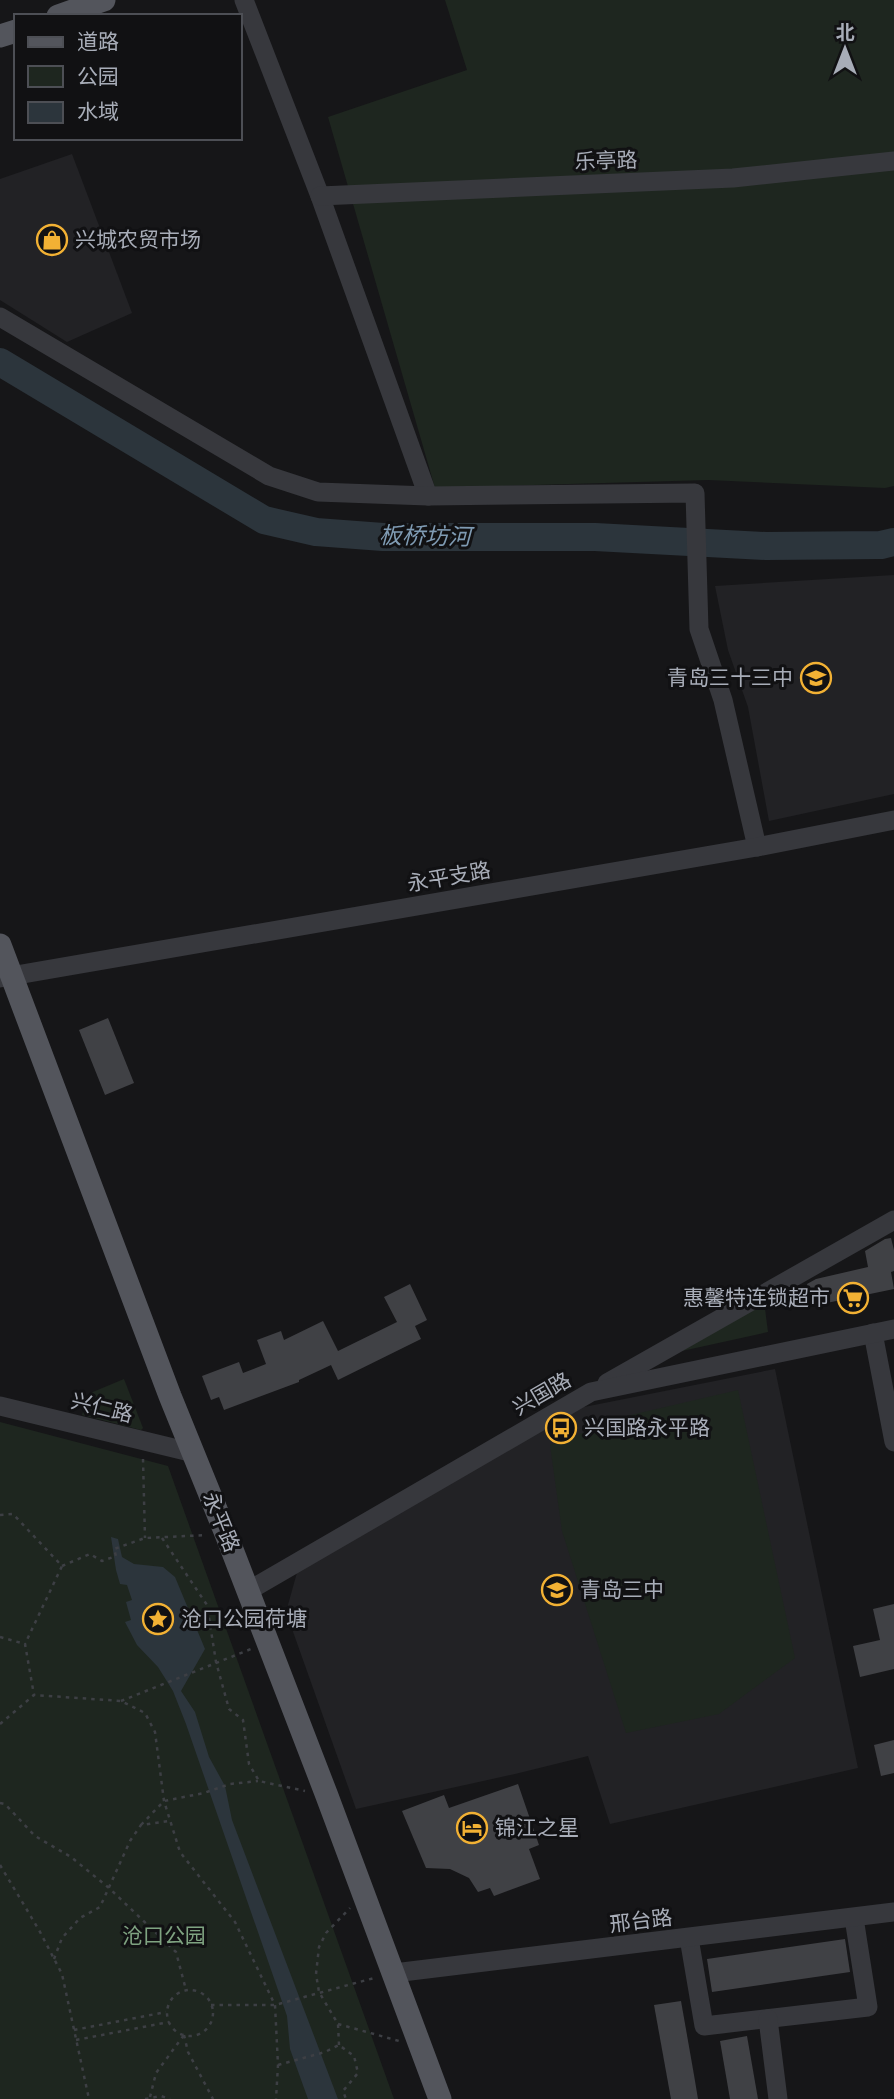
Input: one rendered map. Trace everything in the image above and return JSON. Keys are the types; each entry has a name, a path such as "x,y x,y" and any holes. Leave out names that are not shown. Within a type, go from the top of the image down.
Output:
{"main road":[{"path":"62,10 104,0"},
{"name":"永平路","path":"0,945 6,976 226,1534 440,2099"}],"street":[{"path":"244,0 320,196 428,496"},
{"name":"乐亭路","path":"320,196 733,178 894,162"},
{"path":"0,317 269,476 318,492 428,496 695,493 699,629 723,700 757,847"},
{"name":"永平支路","path":"6,976 757,847 894,820"},
{"path":"591,1392 894,1220"},
{"name":"兴国路","path":"248,1591 591,1392 894,1329"},
{"path":"873,1333 894,1443"},
{"name":"兴仁路","path":"0,1406 194,1453"},
{"name":"邢台路","path":"394,1973 894,1912"},
{"path":"689,1938 704,2026 868,2007 854,1918"},
{"path":"768,2019 778,2099"}],"path":[{"path":"143,1441 145,1538"},
{"path":"0,1516 13,1514 62,1566"},
{"path":"34,1695 25,1644 62,1566 90,1554 102,1561 116,1556 114,1549 145,1538 226,1534"},
{"path":"162,1538 207,1605 216,1662 229,1709 243,1720 249,1765 260,1781"},
{"path":"0,1637 25,1644"},
{"path":"121,1701 267,1642"},
{"path":"0,1724 34,1695 121,1701 145,1713 155,1732 164,1801 180,1852 235,1922 277,2004 276,2099"},
{"path":"54,1959 62,1938 80,1918 100,1906 130,1841 164,1801 204,1793 230,1784 260,1781 327,1796"},
{"path":"0,1802 35,1836 71,1857 109,1888 176,1952 186,1990"},
{"path":"141,1825 170,1821"},
{"path":"0,1865 62,1975 89,2099"},
{"path":"339,2045 338,2024 318,1992 318,1947 327,1933 363,1895"},
{"path":"211,2005 277,2004 394,1973"},
{"path":"186,1990 202,1993 211,2005 213,2012 209,2026 198,2035 177,2032 169,2022 166,2012 173,1997 186,1990"},
{"path":"74,2030 166,2012"},
{"path":"76,2040 169,2022"},
{"path":"338,2024 420,2047"},
{"path":"170,2099 161,2096 147,2098 156,2073 184,2035"},
{"path":"184,2035 188,2052 213,2099"},
{"path":"278,2065 325,2052 339,2045"},
{"path":"339,2045 354,2056 358,2073 343,2091 346,2099"}],"shaded area":[{"name":"兴城农贸市场","path":"72,154 132,313 67,342 0,300 0,179"},
{"name":"青岛三十三中","path":"894,575 894,794 769,821 748,707 728,650 715,586"},
{"name":"青岛三中","path":"775,1369 858,1768 610,1824 588,1756 356,1809 286,1612 298,1569 579,1408"}],"green space":[{"path":"445,0 894,0 894,486 885,488 708,480 435,488 328,117 467,70"},
{"path":"764,1301 768,1332 682,1351"},
{"path":"124,1379 143,1428 141,1430 82,1415 88,1394"},
{"path":"738,1390 795,1658 719,1714 626,1733 562,1531 550,1445 631,1415"},
{"name":"沧口公园","path":"0,1422 168,1466 394,2099 0,2099"}],"water":[{"path":"111,1537 118,1539 122,1557 134,1564 163,1567 175,1577 205,1649 181,1691 195,1712 209,1757 225,1786 232,1820 338,2099 308,2099 290,2049 287,2016 186,1724 173,1691 158,1667 137,1645 125,1622 131,1620 126,1602 132,1600 127,1585 120,1584"}],"building":[{"path":"108,1018 134,1083 105,1095 79,1030"},
{"path":"891,1238 894,1250 894,1271 891,1272 894,1289 812,1306 807,1284 816,1279 868,1267 865,1251"},
{"path":"410,1284 427,1320 415,1326 421,1339 338,1380 331,1365 299,1382 224,1410 219,1397 211,1400 202,1376 239,1362 243,1373 266,1364 257,1340 281,1331 284,1340 323,1321 338,1351 397,1322 384,1297"},
{"path":"894,1604 894,1669 860,1677 853,1646 880,1640 873,1609"},
{"path":"894,1740 894,1773 881,1776 874,1745"},
{"name":"锦江之星","path":"518,1784 539,1845 529,1849 540,1879 494,1896 490,1888 478,1892 469,1878 450,1869 426,1868 402,1811 444,1795 449,1808"},
{"path":"845,1939 850,1972 712,1992 707,1959"},
{"path":"681,2001 698,2099 671,2099 654,2005"},
{"path":"747,2036 758,2099 730,2099 720,2041"}],"waterway":[{"name":"板桥坊河","path":"0,362 264,520 316,532 383,537 595,537 766,546 881,545 894,542"}],"place":[{"name":"兴城农贸市场","path":"52,240"},
{"name":"青岛三十三中","path":"816,678"},
{"name":"惠馨特连锁超市","path":"853,1298"},
{"name":"兴国路永平路","path":"561,1428"},
{"name":"青岛三中","path":"557,1590"},
{"name":"沧口公园荷塘","path":"158,1619"},
{"name":"锦江之星","path":"472,1828"}]}
